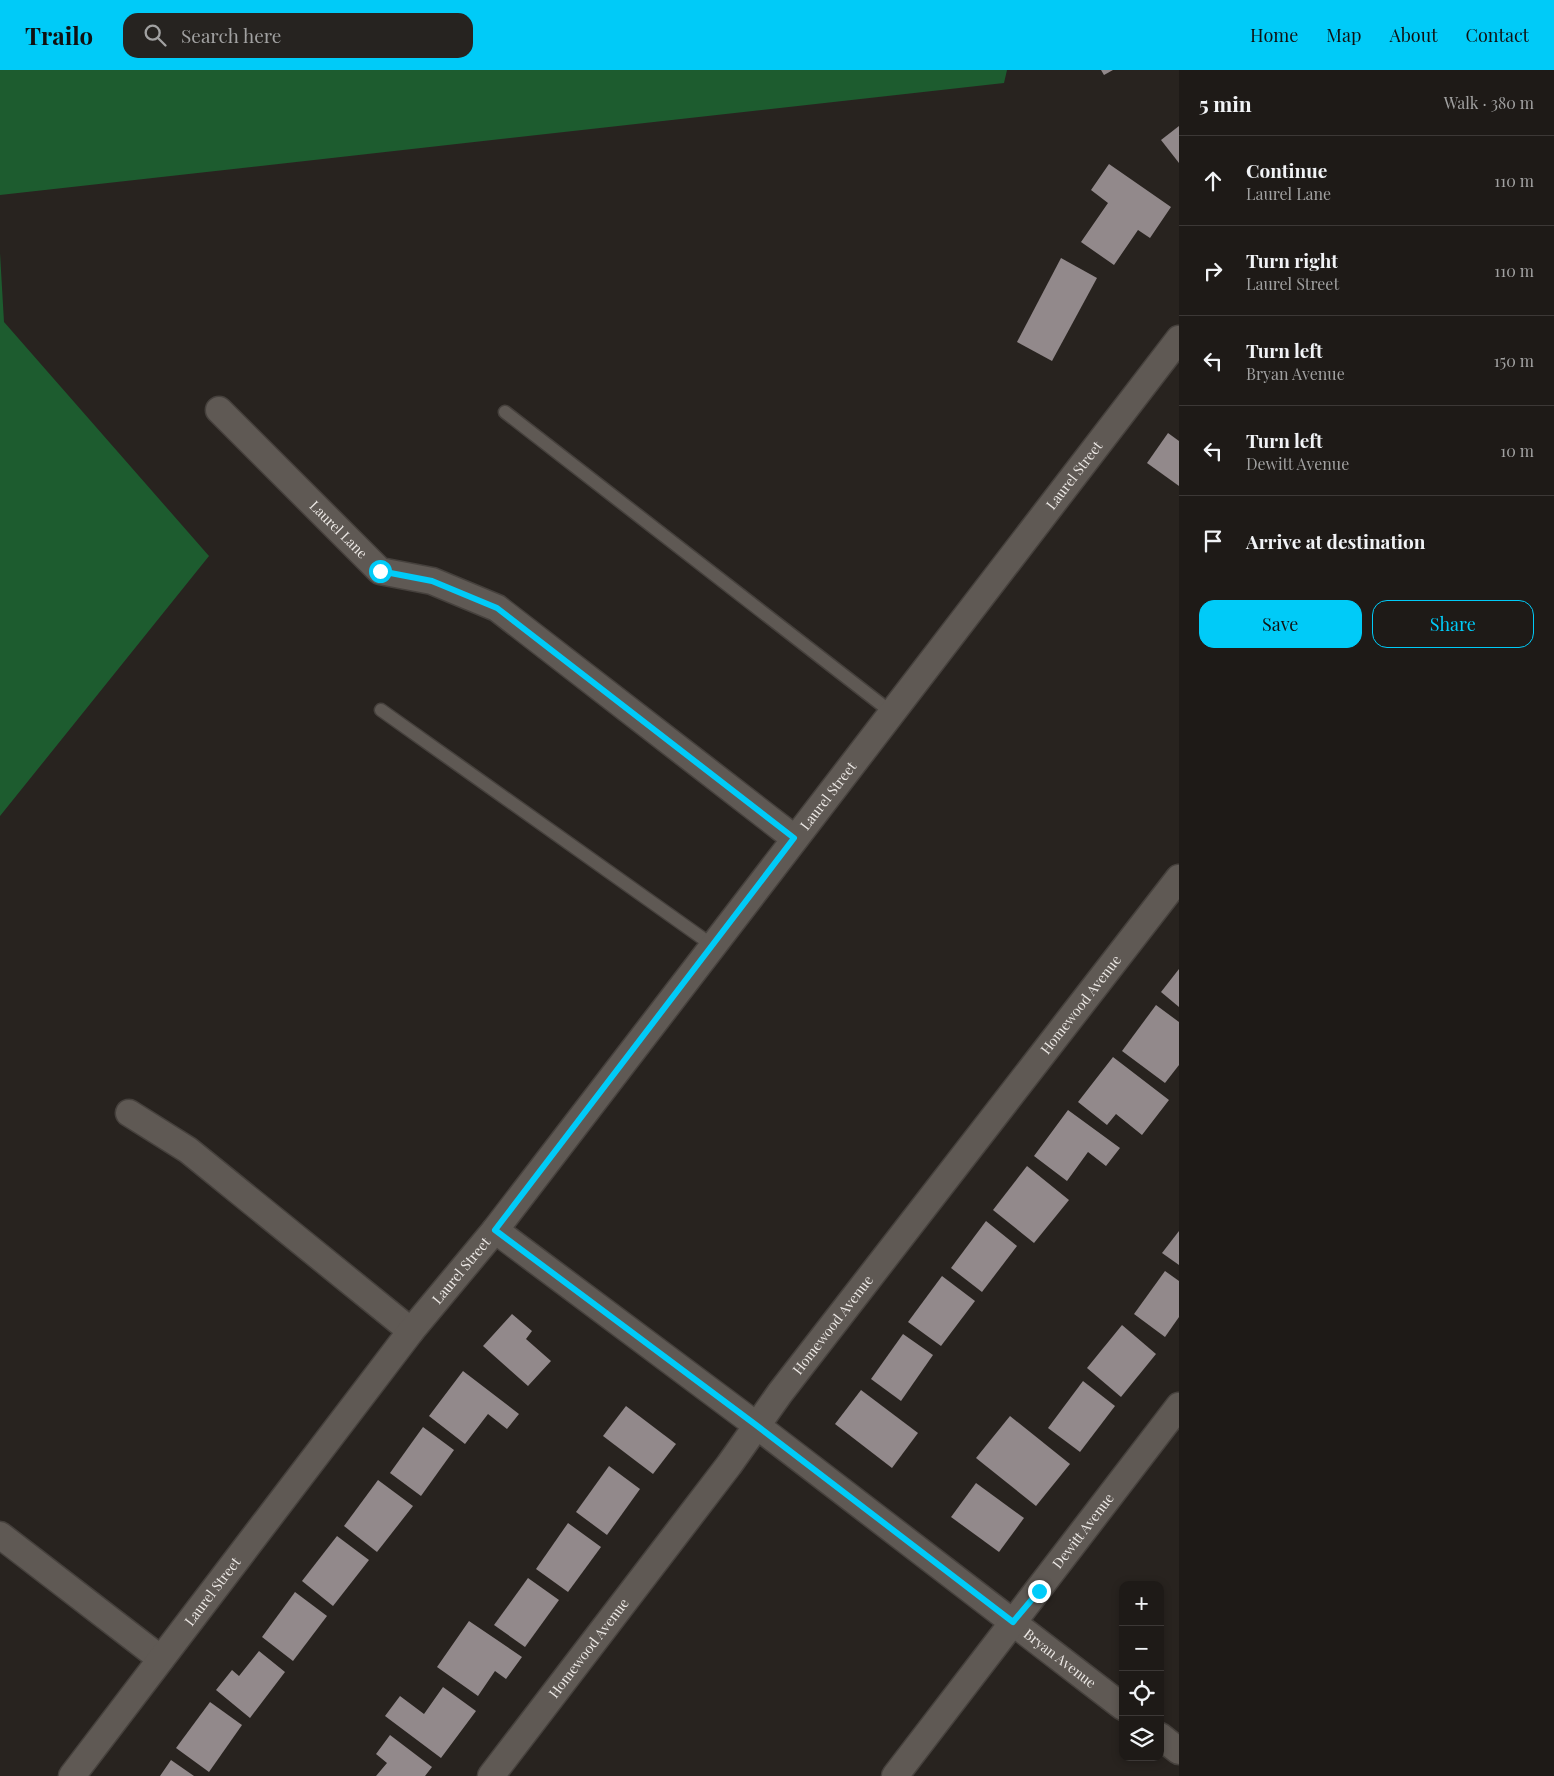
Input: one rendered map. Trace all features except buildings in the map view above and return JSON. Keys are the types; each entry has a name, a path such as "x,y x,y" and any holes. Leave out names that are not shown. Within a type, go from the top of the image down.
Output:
{"street":[{"name":"Laurel Street","path":"72,1776 411,1332 495,1230 794,838 1179,339"},
{"name":"Laurel Lane","path":"219,410 380,571 432,581 497,608 794,838"},
{"name":"Homewood Avenue","path":"491,1776 729,1465 756,1425 1179,878"},
{"path":"129,1113 188,1150 411,1332"},
{"name":"Bryan Avenue","path":"495,1230 756,1425 1119,1704"},
{"name":"Dewitt Avenue","path":"896,1776 1179,1406"},
{"path":"0,1535 161,1659"},
{"path":"1164,1739 1179,1751"}],"lane":[{"path":"505,412 891,712"},
{"path":"382,710 712,945"}],"green space":[{"path":"0,70 1007,70 1004,83 0,195"},
{"path":"0,253 4,322 209,556 0,816"}],"route":[{"path":"380,571 432,581 497,608 794,838 495,1230 756,1425 1013,1622 1039,1591"}]}
